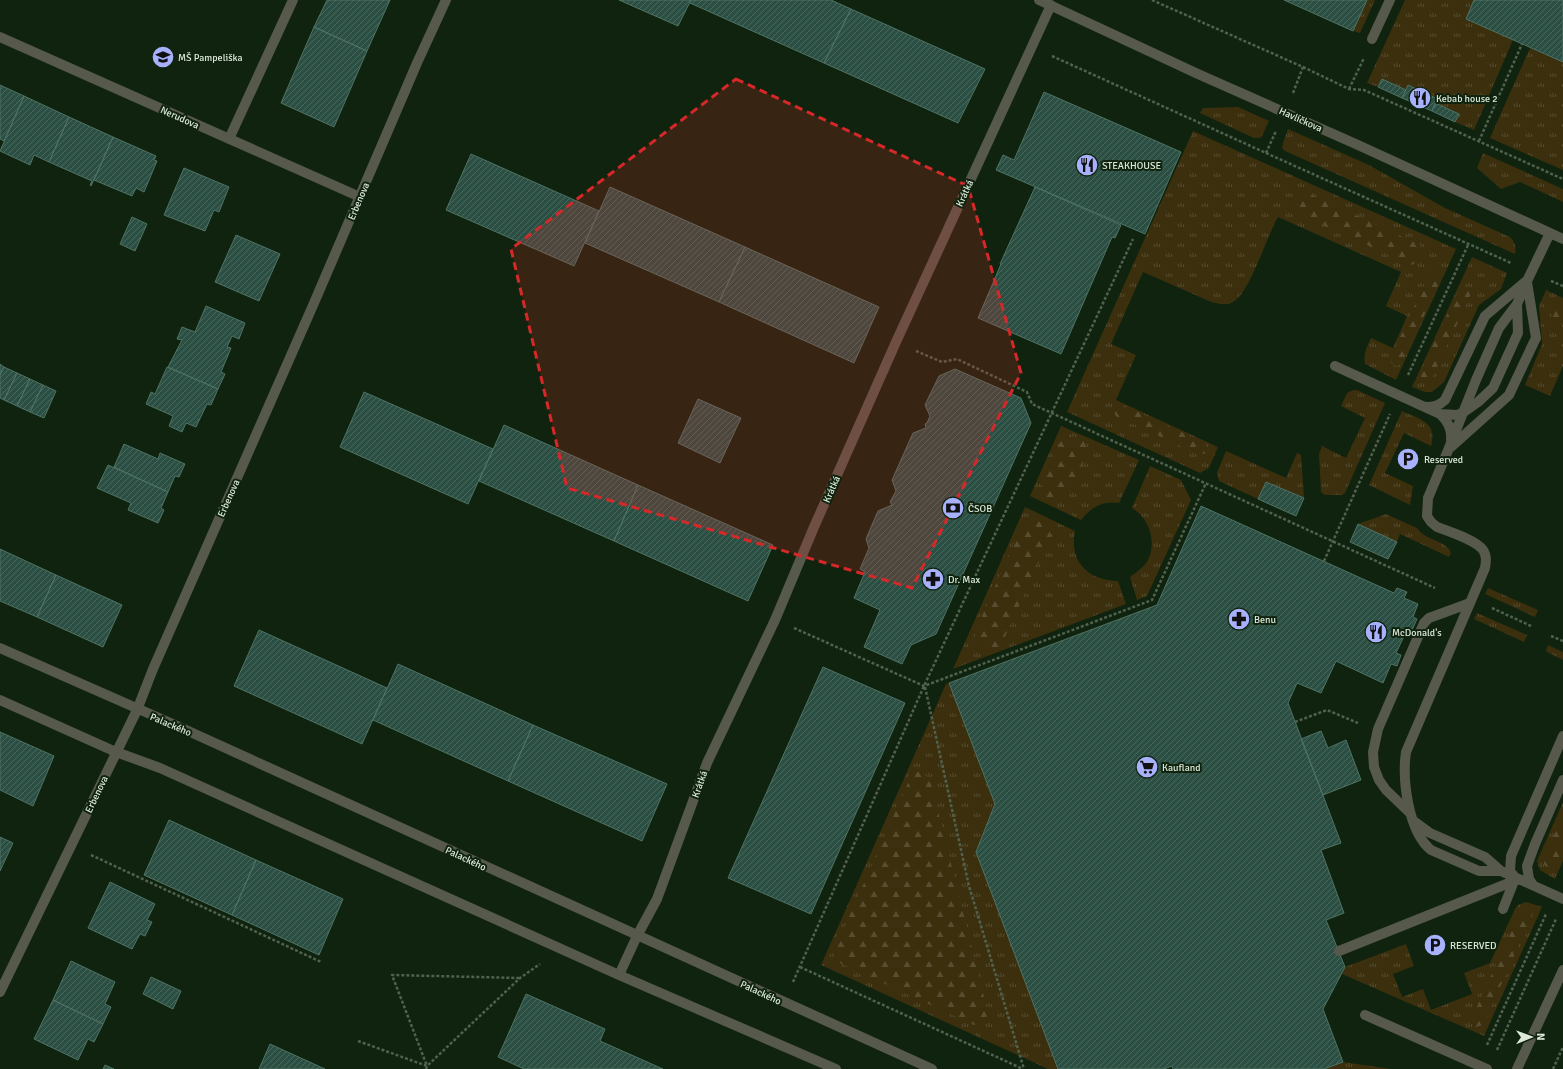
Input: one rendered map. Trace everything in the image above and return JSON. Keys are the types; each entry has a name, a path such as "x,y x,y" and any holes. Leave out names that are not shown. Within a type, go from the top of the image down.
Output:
{"street":[{"path":"230,139 293,0"},
{"name":"Erbenova","path":"0,992 137,710 153,669 417,63 446,0"},
{"name":"Havlíčkova","path":"1039,0 1198,74 1563,239"},
{"path":"1372,39 1390,0"},
{"name":"Krátká","path":"619,975 637,936 657,899 707,763 775,620 814,527 896,342 1051,6"},
{"name":"Nerudova","path":"0,37 360,196"},
{"path":"1501,871 1479,871 1431,850 1425,845 1412,817 1404,764 1406,752 1485,568 1486,561 1485,554 1478,545 1436,527 1431,522 1427,516 1428,498 1499,328 1517,304 1550,233"},
{"path":"1425,407 1441,404 1445,400 1485,316 1527,281"},
{"path":"1449,448 1509,395 1536,338 1527,281"},
{"path":"1335,366 1425,407 1445,414 1457,415 1478,402 1493,388 1518,333 1517,304"},
{"path":"1445,414 1451,429 1449,448"},
{"path":"1470,603 1429,618 1424,623 1378,729 1373,752 1374,767 1386,790 1430,833 1485,857 1501,871 1563,900"},
{"name":"Palackého","path":"0,648 137,710 182,728 932,1069"},
{"path":"0,700 116,752 160,768 562,950 836,1069"},
{"path":"1516,879 1510,871 1511,856 1563,736"},
{"path":"1533,885 1527,872 1529,857 1563,780"},
{"path":"1502,909 1516,879"},
{"path":"1338,951 1516,879"},
{"path":"1517,1069 1563,970"},
{"path":"1364,1016 1483,1067"}],"path":[{"path":"1152,0 1304,67 1349,89 1364,90 1563,179"},
{"path":"1349,89 1372,39"},
{"path":"1478,142 1522,44"},
{"path":"1031,47 1511,263"},
{"path":"1292,94 1304,67"},
{"path":"1266,153 1278,125"},
{"path":"784,1002 924,686 1053,413 1133,239"},
{"path":"1408,376 1468,244"},
{"path":"1550,281 1563,286"},
{"path":"896,342 942,362 957,359 1027,392 1032,404 1436,588"},
{"path":"1324,561 1390,414"},
{"path":"775,620 924,686 1152,600 1206,483"},
{"path":"1488,606 1531,626"},
{"path":"1551,636 1563,641"},
{"path":"924,686 969,886 1024,1069"},
{"path":"1295,722 1327,710 1362,725"},
{"path":"71,846 321,962"},
{"path":"1483,1067 1548,910"},
{"path":"1494,1056 1558,914"},
{"path":"426,1068 520,978 562,950"},
{"path":"800,967 1024,1069"},
{"path":"426,1068 392,975 520,978"},
{"path":"358,1041 426,1068"},
{"path":"1552,1069 1563,1047"}],"highlighted area":[{"path":"736,79 968,186 1021,373 912,588 567,488 511,249"}],"green space":[{"path":"1367,0 1375,0 1360,33 1353,31"},
{"path":"1405,0 1474,0 1466,19 1513,40 1474,130 1455,122 1459,114 1435,103 1438,98 1408,85 1406,90 1382,79 1378,87 1367,83"},
{"path":"1530,48 1563,62 1563,170 1490,138"},
{"path":"1238,107 1269,121 1260,138 1254,138 1200,113 1203,108"},
{"path":"1288,129 1369,165 1445,208 1510,237 1515,244 1515,254 1285,151 1282,148"},
{"path":"1193,131 1456,249 1396,380 1365,364 1365,357 1371,338 1393,348 1407,316 1386,306 1401,272 1278,217 1252,276 1239,297 1233,302 1221,304 1209,301 1143,272 1111,344 1136,355 1116,400 1218,447 1209,468 1200,473 1067,412"},
{"path":"1483,153 1563,189 1563,202 1520,182 1501,189 1477,168"},
{"path":"1305,194 1310,194 1420,245 1422,251 1417,263 1411,265 1299,214 1297,209 1298,203"},
{"path":"1472,257 1507,273 1501,289 1479,305 1444,382 1432,392 1425,392 1412,387"},
{"path":"1432,272 1439,274 1440,281 1402,364 1396,366 1392,364 1390,359 1429,274"},
{"path":"1462,287 1469,288 1471,292 1470,296 1432,378 1426,381 1422,379 1420,373 1459,289"},
{"path":"1546,290 1563,298 1563,366 1550,396 1525,385 1542,344 1539,306"},
{"path":"1559,301 1563,302 1563,325 1555,321 1552,317 1552,312 1555,305"},
{"path":"1357,390 1385,403 1345,493 1342,495 1325,495 1321,492 1319,454 1322,446 1346,458 1365,418 1341,406 1347,393"},
{"path":"1118,405 1123,405 1205,443 1207,449 1206,453 1200,455 1116,416 1113,409"},
{"path":"1402,411 1426,422 1432,432 1431,446 1404,433 1385,473 1413,486 1410,505 1369,485"},
{"path":"1061,426 1139,460 1119,503 1108,503 1093,508 1081,520 1030,496"},
{"path":"1068,436 1084,441 1088,449 1087,454 1067,497 1059,501 1055,501 1047,498 1040,488 1061,440"},
{"path":"1226,451 1286,478 1297,453 1301,455 1304,498 1266,482 1258,499 1219,481 1217,473"},
{"path":"1150,466 1181,480 1191,500 1147,596 1137,600 1130,577 1148,560 1152,545 1150,531 1147,524 1138,512 1132,508"},
{"path":"1025,507 1075,531 1075,552 1078,560 1090,573 1107,580 1118,581 1126,604 953,669"},
{"path":"1386,514 1417,528 1425,536 1445,545 1451,553 1449,557 1400,534 1397,542 1358,524"},
{"path":"1030,519 1041,521 1047,525 1051,536 1001,645 996,648 990,648 979,644 975,637 975,632 1023,523"},
{"path":"1488,588 1538,610 1535,617 1485,594"},
{"path":"1477,613 1527,635 1524,642 1474,619"},
{"path":"1548,645 1563,652 1563,660 1547,652 1546,650"},
{"path":"949,683 995,804 976,852 1058,1069 1048,1069 821,965 946,684"},
{"path":"917,772 922,772 930,779 988,1013 985,1021 978,1025 974,1025 838,962 834,956 834,951 911,776"},
{"path":"1563,802 1563,861 1555,879 1540,870 1537,861"},
{"path":"1563,815 1563,848 1555,865 1549,867 1545,866 1543,860"},
{"path":"1526,902 1542,907 1484,1036 1342,974 1345,967 1406,944 1414,966 1393,974 1402,997 1423,989 1431,1010 1472,994 1464,973 1490,963 1515,909 1518,905"},
{"path":"1524,907 1529,908 1533,912 1532,916 1483,1025 1476,1027 1473,1026 1471,1020 1521,909"},
{"path":"1343,1062 1391,1069 1324,1069"}],"building":[{"path":"327,0 390,0 367,51 314,27"},
{"path":"619,0 691,0 678,26"},
{"path":"691,0 831,0 851,9 824,63 690,3"},
{"path":"1284,0 1367,0 1353,31"},
{"path":"1474,0 1563,0 1563,62 1466,19"},
{"path":"851,9 985,69 958,123 824,63"},
{"path":"314,27 367,51 334,127 281,103"},
{"path":"1382,79 1406,90 1402,98 1378,87"},
{"path":"0,85 24,96 4,141 0,139"},
{"name":"Kebab house 2","path":"1408,85 1438,99 1432,111 1402,98"},
{"name":"STEAKHOUSE","path":"1044,92 1181,152 1145,234 996,170 1003,155 1014,160"},
{"path":"24,96 69,117 49,162 34,155 30,165 0,151"},
{"path":"1435,103 1459,114 1455,122 1432,111"},
{"path":"69,117 113,137 91,186 92,181 49,162"},
{"path":"113,137 156,156 154,160 157,161 144,192 136,188 132,196 94,180"},
{"path":"471,154 599,211 574,266 446,210"},
{"path":"184,168 229,187 219,212 214,210 205,231 164,215"},
{"path":"610,187 745,247 719,302 585,243"},
{"path":"1035,187 1121,225 1115,238 1112,237 1061,354 978,318 1000,264"},
{"path":"132,217 147,224 135,251 120,244"},
{"path":"236,235 280,254 259,301 215,282"},
{"path":"745,247 879,307 854,363 719,302"},
{"path":"206,306 245,323 239,339 232,336 227,347 231,348 221,372 225,374 218,389 168,367 182,340 177,339 182,327 195,332"},
{"path":"0,364 4,367 0,375"},
{"path":"4,367 17,373 4,400 0,398 0,375"},
{"path":"167,367 218,389 211,405 207,404 196,427 186,423 182,432 169,426 173,416 146,404 151,392 155,394"},
{"path":"955,369 1021,398 1031,423 936,634 911,645 902,664 864,647 880,610 854,598 865,572 860,569 869,548 866,539 878,511 892,505 890,502 896,491 892,480 913,433 926,428 925,424 930,416 925,405 939,376"},
{"path":"17,373 30,379 17,406 4,400"},
{"path":"30,379 43,385 30,412 17,406"},
{"path":"43,385 56,391 44,418 30,412"},
{"path":"364,392 493,449 468,504 340,447"},
{"path":"698,399 741,418 720,463 678,443"},
{"path":"504,425 638,485 614,541 479,481"},
{"path":"124,444 158,459 160,453 185,464 179,477 175,476 168,492 114,467"},
{"path":"108,465 168,492 161,508 164,510 158,523 128,510 131,503 97,488"},
{"path":"1266,482 1304,498 1296,516 1258,499"},
{"path":"638,485 773,545 748,601 614,541"},
{"name":"Kaufland","path":"1201,506 1394,593 1397,588 1407,592 1404,598 1418,604 1413,617 1417,619 1412,630 1408,628 1396,653 1401,655 1397,666 1391,664 1383,683 1336,661 1321,693 1297,683 1288,703 1341,843 1321,850 1344,913 1326,920 1345,967 1323,1009 1343,1062 1324,1069 1173,1069 1172,1066 1164,1069 1058,1069 976,852 995,804 949,683 1157,605"},
{"path":"1358,524 1397,542 1388,559 1350,542"},
{"path":"0,549 56,575 37,617 0,601"},
{"path":"56,575 122,605 103,647 37,617"},
{"path":"259,630 387,688 362,744 234,686"},
{"path":"398,664 533,725 508,781 373,720"},
{"path":"823,667 905,703 811,914 728,878"},
{"path":"533,725 667,784 642,841 508,781"},
{"path":"1321,731 1328,748 1346,740 1361,780 1323,795 1301,739"},
{"path":"0,732 54,756 33,806 0,790"},
{"path":"169,820 256,860 232,915 144,875"},
{"path":"0,837 13,843 0,871"},
{"path":"256,860 343,899 319,955 232,915"},
{"path":"110,882 155,904 147,920 152,922 145,936 140,934 132,949 88,928"},
{"path":"71,961 115,982 105,1004 111,1007 103,1024 53,1000"},
{"path":"151,977 181,991 173,1009 143,994"},
{"path":"526,994 605,1029 600,1041 663,1069 524,1069 498,1057"},
{"path":"53,1000 103,1024 94,1042 88,1039 78,1060 34,1039"},
{"path":"270,1044 325,1069 259,1069"},
{"path":"105,1065 114,1069 103,1069"}],"place":[{"name":"MŠ Pampeliška","path":"163,57"},
{"name":"Kebab house 2","path":"1420,98"},
{"name":"STEAKHOUSE","path":"1087,165"},
{"name":"Reserved","path":"1408,459"},
{"name":"ČSOB","path":"953,508"},
{"name":"Dr. Max","path":"933,579"},
{"name":"Benu","path":"1239,619"},
{"name":"McDonald's","path":"1376,632"},
{"name":"Kaufland","path":"1147,767"},
{"name":"RESERVED","path":"1435,945"}]}
